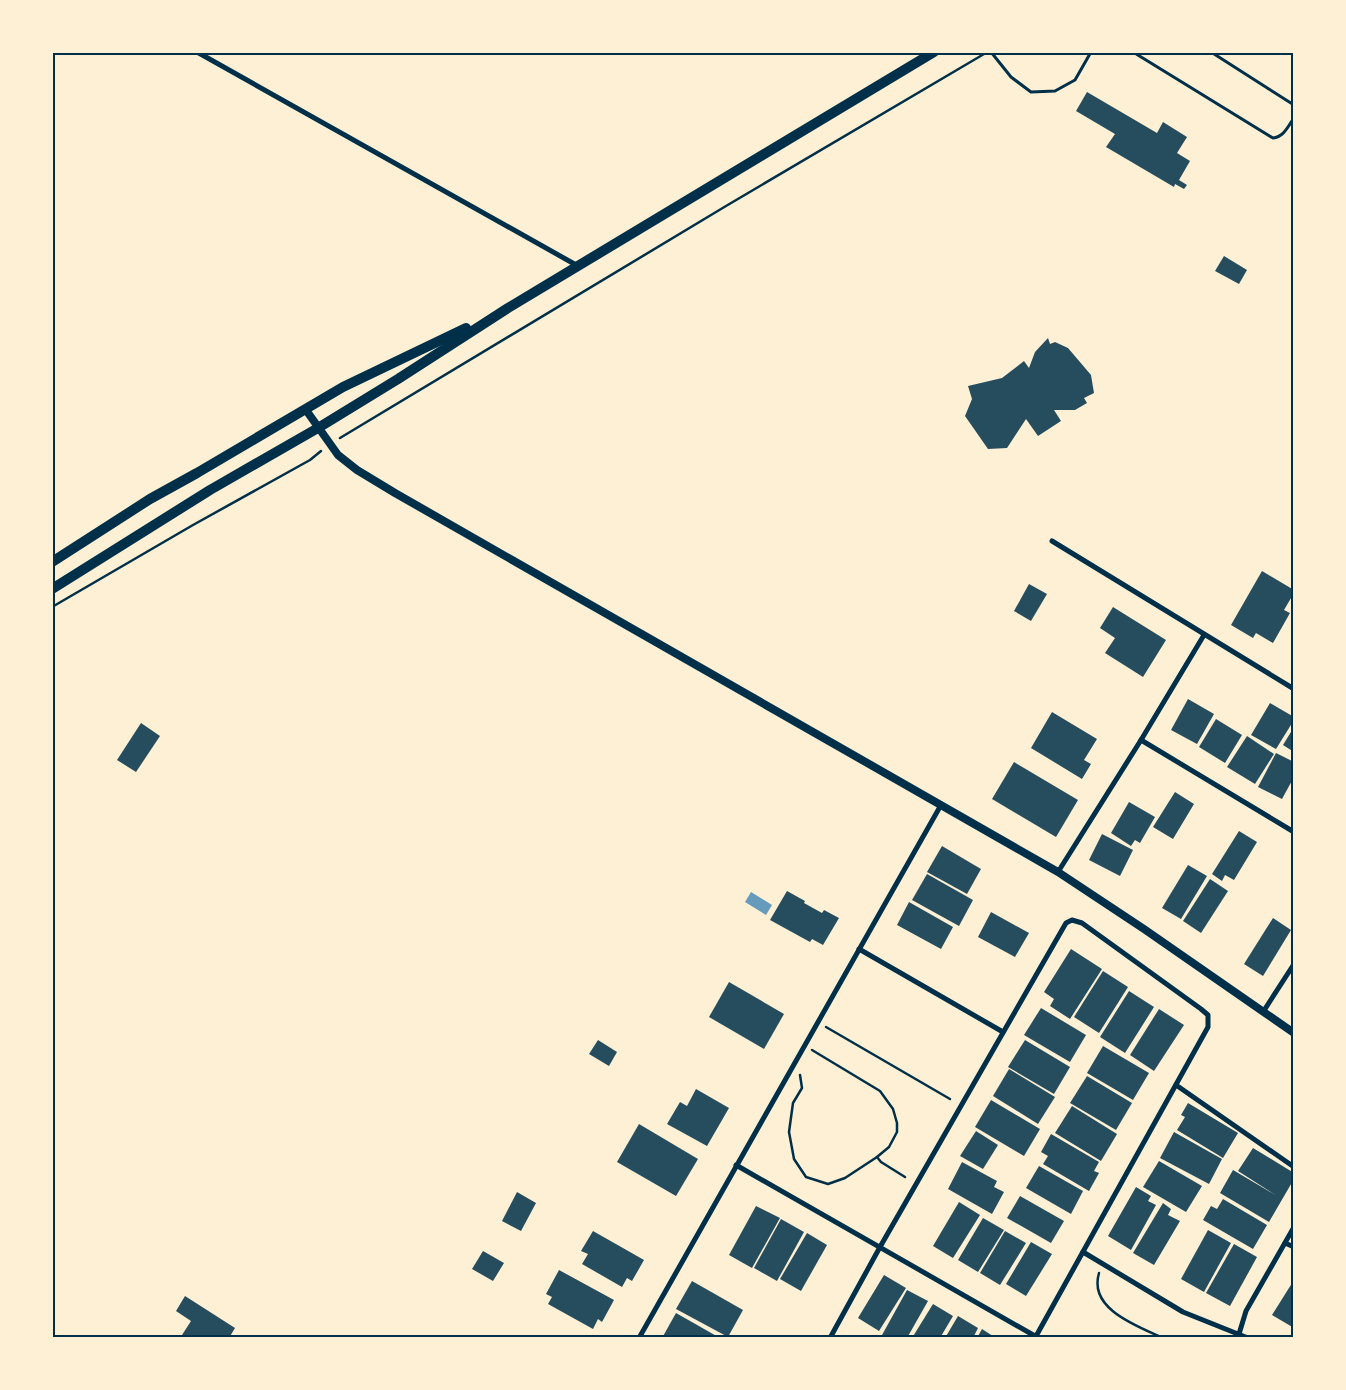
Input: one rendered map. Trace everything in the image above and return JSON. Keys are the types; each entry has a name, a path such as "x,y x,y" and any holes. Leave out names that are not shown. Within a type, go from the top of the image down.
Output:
{"main road":[{"path":"52,589 210,490 318,428 508,308 934,52"},
{"path":"52,562 150,499 343,387 508,308"}],"street":[{"path":"197,52 579,266"},
{"path":"306,410 329,445 347,463 395,493 1058,872 1294,1033"},
{"path":"1052,541 1294,689"},
{"path":"1058,872 1204,635"},
{"path":"1141,740 1294,832"},
{"path":"639,1338 941,805"},
{"path":"736,1165 880,1247 1035,1337 1208,1026 1208,1015 1077,921 1072,920 1066,923 880,1247 830,1338"},
{"path":"859,949 1003,1032"},
{"path":"1263,1012 1294,964"},
{"path":"1176,1085 1294,1167"},
{"path":"1239,1334 1246,1311 1294,1226"},
{"path":"1284,1242 1294,1247"},
{"path":"1083,1252 1183,1312 1248,1338"}],"lane":[{"path":"992,52 1011,77 1031,92 1055,91 1075,80 1091,52"},
{"path":"1134,52 1273,138 1283,134 1294,118"},
{"path":"1211,52 1294,105"}],"path":[{"path":"52,607 310,460 329,445 396,403 987,52"},
{"path":"821,1024 950,1099"},
{"path":"800,1072 802,1088 793,1103 790,1132 794,1159 806,1177 828,1184 845,1178 889,1147 897,1132 898,1123 893,1109 880,1091 812,1050"},
{"path":"877,1157 881,1162 905,1177"},
{"path":"1099,1271 1098,1290 1106,1304 1121,1317 1162,1338"}],"water":[{"path":"751,892 772,905 766,915 745,902"}],"building":[{"path":"1087,92 1157,133 1163,122 1187,137 1177,153 1190,161 1179,180 1187,185 1184,189 1175,184 1174,187 1106,147 1115,134 1076,111"},
{"path":"1224,256 1247,270 1239,284 1215,271"},
{"path":"1048,338 1050,344 1055,342 1068,348 1091,375 1094,393 1084,398 1087,403 1075,410 1054,410 1061,421 1038,436 1026,419 1007,448 988,449 965,416 972,399 968,386 1002,378 1024,361 1029,368 1035,352"},
{"path":"1262,571 1294,590 1284,610 1290,613 1273,643 1256,633 1253,638 1231,625"},
{"path":"1029,584 1047,594 1031,621 1014,611"},
{"path":"1113,607 1166,640 1143,677 1105,653 1115,638 1100,628"},
{"path":"1188,699 1214,714 1197,744 1171,730"},
{"path":"1270,703 1294,717 1276,749 1251,735"},
{"path":"1052,712 1097,739 1084,760 1091,764 1082,779 1031,748"},
{"path":"1216,719 1242,735 1225,763 1199,747"},
{"path":"141,723 160,736 136,772 117,760"},
{"path":"1294,727 1294,752 1283,745"},
{"path":"1247,736 1274,754 1255,784 1227,767"},
{"path":"1276,753 1294,762 1294,777 1282,799 1258,787"},
{"path":"1014,762 1078,800 1056,837 992,799"},
{"path":"1175,792 1194,804 1173,839 1153,827"},
{"path":"1129,802 1155,817 1140,843 1135,840 1131,846 1111,833"},
{"path":"1239,831 1257,842 1234,880 1225,875 1222,881 1212,874"},
{"path":"1102,834 1133,850 1120,876 1089,860"},
{"path":"942,846 981,869 967,894 927,872"},
{"path":"1188,865 1207,876 1181,919 1162,908"},
{"path":"927,874 973,900 959,926 912,900"},
{"path":"1210,879 1228,891 1201,933 1183,921"},
{"path":"787,891 822,913 824,910 839,918 823,945 812,939 810,942 770,920"},
{"path":"909,902 953,927 941,949 897,925"},
{"path":"991,912 1029,933 1015,957 978,937"},
{"path":"1273,918 1291,930 1263,976 1244,964"},
{"path":"1071,949 1102,969 1070,1019 1050,1006 1054,999 1044,992"},
{"path":"1103,971 1128,987 1099,1033 1074,1017"},
{"path":"729,982 784,1014 764,1049 709,1017"},
{"path":"1129,991 1154,1007 1125,1053 1100,1037"},
{"path":"1041,1008 1086,1035 1070,1062 1024,1035"},
{"path":"1159,1009 1184,1025 1154,1071 1130,1055"},
{"path":"598,1040 617,1052 609,1066 589,1054"},
{"path":"1025,1040 1070,1067 1054,1094 1008,1067"},
{"path":"1103,1046 1149,1073 1133,1100 1087,1073"},
{"path":"1009,1069 1055,1097 1038,1124 993,1096"},
{"path":"1087,1076 1132,1103 1116,1130 1070,1103"},
{"path":"696,1089 729,1108 707,1146 667,1124 680,1102 687,1106"},
{"path":"991,1100 1040,1129 1024,1156 975,1127"},
{"path":"1188,1103 1238,1133 1223,1158 1177,1130 1185,1117 1181,1115"},
{"path":"1072,1106 1117,1134 1101,1161 1055,1133"},
{"path":"639,1124 698,1159 676,1196 617,1162"},
{"path":"976,1131 998,1145 983,1169 960,1156"},
{"path":"1174,1132 1222,1159 1209,1184 1160,1158"},
{"path":"1051,1134 1099,1162 1094,1171 1099,1173 1089,1191 1043,1164 1048,1156 1041,1152"},
{"path":"1253,1148 1294,1173 1294,1179 1269,1222 1220,1193 1233,1170 1277,1196 1238,1171"},
{"path":"1159,1161 1202,1186 1186,1212 1143,1187"},
{"path":"962,1162 997,1181 994,1187 1004,1192 992,1214 948,1189"},
{"path":"1039,1166 1083,1191 1071,1214 1026,1188"},
{"path":"1136,1187 1151,1196 1148,1201 1156,1205 1131,1250 1108,1236"},
{"path":"517,1192 536,1203 521,1231 502,1221"},
{"path":"1020,1196 1064,1221 1051,1243 1007,1218"},
{"path":"1223,1199 1267,1225 1253,1249 1203,1220 1211,1206 1217,1209"},
{"path":"959,1202 980,1215 953,1258 933,1246"},
{"path":"1163,1203 1171,1209 1168,1215 1180,1221 1154,1265 1133,1253"},
{"path":"756,1206 780,1218 752,1268 729,1255"},
{"path":"983,1218 1004,1230 978,1272 958,1260"},
{"path":"781,1219 804,1232 777,1281 754,1268"},
{"path":"1208,1230 1231,1243 1204,1292 1181,1279"},
{"path":"593,1231 644,1260 632,1281 627,1278 622,1287 582,1264 588,1254 581,1251"},
{"path":"1005,1231 1026,1243 1000,1285 980,1273"},
{"path":"807,1233 827,1245 801,1291 780,1279"},
{"path":"1031,1242 1052,1254 1026,1296 1006,1284"},
{"path":"1234,1244 1257,1257 1230,1306 1206,1293"},
{"path":"483,1251 504,1263 493,1281 472,1269"},
{"path":"559,1270 614,1300 602,1322 598,1319 593,1329 548,1304 552,1297 546,1294"},
{"path":"884,1275 906,1288 879,1331 858,1318"},
{"path":"1294,1280 1294,1328 1272,1315"},
{"path":"692,1281 743,1310 728,1337 676,1309"},
{"path":"907,1290 928,1301 907,1338 886,1338 882,1335"},
{"path":"185,1296 235,1328 229,1338 187,1338 182,1335 191,1321 176,1311"},
{"path":"933,1304 953,1316 940,1338 912,1338"},
{"path":"676,1313 720,1338 662,1338"},
{"path":"958,1316 978,1328 973,1338 945,1338"},
{"path":"982,1329 996,1338 977,1338"}]}
